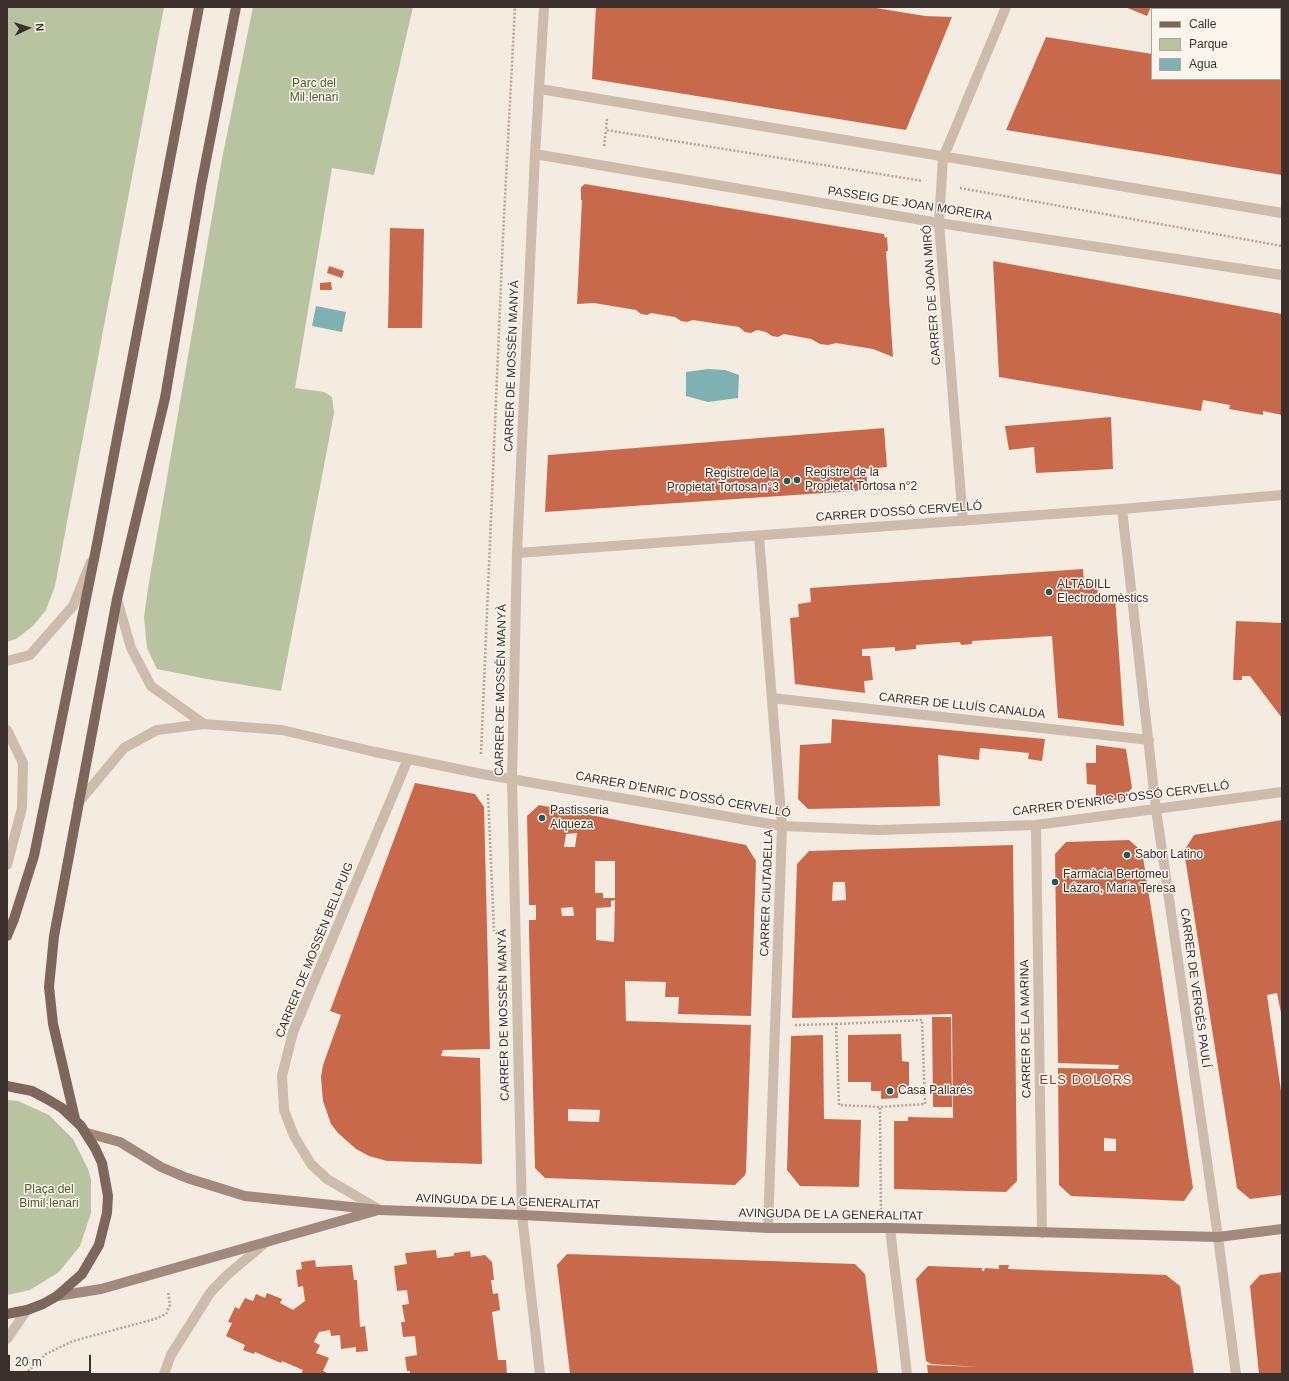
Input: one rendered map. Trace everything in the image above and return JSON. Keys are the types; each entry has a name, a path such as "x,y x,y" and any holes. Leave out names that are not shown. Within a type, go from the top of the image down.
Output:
{"main road":[{"path":"7,936 34,856 96,549 198,7"},
{"path":"75,1119 53,1024 49,987 54,936 117,599 165,398 201,186 236,7"},
{"path":"7,1086 32,1091 62,1108 75,1119 87,1133 102,1163 108,1196 106,1218 99,1245 91,1260 78,1278 57,1296 28,1310 7,1314"}],"street":[{"name":"CARRER DE MOSSÈN MANYÀ","path":"540,1374 522,1215 512,779 517,553 535,154 544,7"},
{"name":"CARRER DE JOAN MIRÓ","path":"963,520 939,223 943,158 1006,7"},
{"path":"540,89 943,158 1282,213"},
{"name":"PASSEIG DE JOAN MOREIRA","path":"535,154 939,223 1282,276"},
{"name":"CARRER D'OSSÓ CERVELLÓ","path":"517,553 1122,509 1282,495"},
{"name":"CARRER DE VERGÉS PAULÍ","path":"1122,509 1156,809 1218,1237 1236,1374"},
{"name":"CARRER CIUTADELLA","path":"759,536 782,826 768,1228"},
{"path":"7,661 30,655 73,606 96,549"},
{"path":"117,599 131,648 151,686 204,724"},
{"name":"CARRER DE LLUÍS CANALDA","path":"772,698 1149,740"},
{"name":"CARRER D'ENRIC D'OSSÓ CERVELLÓ","path":"78,803 124,748 157,730 204,724 282,730 408,759 512,779 782,826 878,830 1036,825 1282,792"},
{"path":"7,730 23,764 22,808 7,865"},
{"name":"CARRER DE MOSSÈN BELLPUIG","path":"380,1210 328,1180 311,1164 294,1136 284,1110 282,1076 293,1032 408,759"},
{"name":"CARRER DE LA MARINA","path":"1036,825 1042,1233"},
{"path":"87,1133 120,1142 161,1167 187,1178 245,1196 380,1210"},
{"path":"57,1296 101,1289 380,1210"},
{"name":"AVINGUDA DE LA GENERALITAT","path":"380,1210 522,1215 768,1228 885,1228 1218,1237 1282,1229"},
{"path":"885,1228 907,1374"},
{"path":"164,1374 171,1355 210,1293 226,1276 265,1243"},
{"path":"7,1338 28,1310"}],"path":[{"path":"775,1025 922,1020 925,1104 880,1107 839,1105 836,1024"},
{"path":"880,1107 885,1228"},
{"path":"25,1374 46,1354 73,1341 155,1319 166,1314 170,1305 168,1291"}],"green space":[{"path":"7,7 164,7 55,586 46,610 33,626 16,639 7,642"},
{"name":"Parc del Mil·lenari","path":"253,7 413,7 374,175 332,168 295,388 324,392 332,397 334,413 281,691 157,669 147,648 144,617 222,159"},
{"name":"Plaça del Bimil·lenari","path":"7,1100 18,1101 49,1115 73,1139 88,1169 91,1180 91,1213 80,1246 59,1272 30,1290 7,1295"}],"water":[{"path":"316,306 346,312 342,332 312,326"},
{"path":"708,369 725,370 739,375 738,398 708,402 686,396 686,372"}],"building":[{"path":"596,7 870,7 925,16 952,17 906,130 592,79"},
{"path":"1125,7 1151,7 1147,16"},
{"path":"1223,7 1253,7 1252,8"},
{"path":"1046,37 1151,54 1151,80 1281,80 1282,76 1282,175 1006,130"},
{"path":"585,184 884,234 885,238 887,237 888,251 886,251 893,357 873,349 836,343 828,345 820,344 811,339 784,334 778,337 757,330 751,333 745,332 739,327 693,320 687,322 681,321 675,317 651,313 647,315 641,314 636,310 594,303 577,304 582,200 581,187"},
{"path":"390,228 424,229 422,328 388,328"},
{"path":"993,261 1282,314 1282,415 1263,411 1263,415 1229,409 1230,405 1203,400 1201,411 999,377"},
{"path":"329,266 344,271 342,278 327,273"},
{"path":"331,282 332,290 320,290 320,283"},
{"path":"1111,417 1113,469 1036,473 1034,447 1009,450 1005,426"},
{"path":"884,428 887,467 866,469 868,490 545,512 548,455"},
{"path":"1083,569 1084,583 1097,582 1098,597 1115,596 1124,726 1058,718 1052,636 972,641 972,644 961,645 960,642 916,645 916,649 895,651 895,647 862,649 862,656 870,656 873,680 864,681 865,693 795,684 790,618 799,617 798,604 811,602 810,588"},
{"path":"1236,621 1282,623 1282,718 1250,676 1242,676 1242,680 1233,680"},
{"path":"832,719 1045,739 1042,761 1028,759 1029,753 980,748 979,760 938,755 940,806 808,809 798,799 800,745 831,743"},
{"path":"1096,745 1126,749 1132,788 1121,800 1096,801 1096,785 1087,784 1086,763 1096,763"},
{"path":"415,783 475,794 484,807 490,1049 443,1050 441,1056 480,1058 482,1164 387,1161 369,1156 356,1149 338,1133 331,1124 323,1101 321,1077 323,1065 341,1015 330,1011"},
{"path":"539,805 746,845 756,861 751,1016 678,1014 679,997 665,997 666,982 625,981 626,1021 751,1025 746,1172 735,1185 545,1178 535,1168 529,920 536,920 536,905 529,905 527,816","holes":["577,833 575,847 564,847 566,834","595,861 615,861 615,898 603,898 603,893 595,893","615,900 614,942 596,940 596,908 611,907 611,901","573,907 574,916 562,916 561,908","568,1109 600,1110 599,1122 568,1121"]},
{"path":"1282,820 1282,1018 1277,993 1267,995 1282,1098 1282,1195 1250,1199 1237,1188 1184,851 1194,835"},
{"path":"1129,840 1142,851 1193,1188 1184,1201 1071,1196 1059,1185 1058,1068 1118,1069 1119,1065 1058,1063 1055,854 1066,842","holes":["1104,1138 1116,1139 1116,1151 1104,1151"]},
{"path":"1013,845 1017,1181 1006,1192 894,1189 894,1121 908,1121 908,1117 953,1118 952,1014 792,1018 797,864 809,851","holes":["833,882 845,882 846,900 832,901"]},
{"path":"932,1017 951,1017 952,1107 933,1107"},
{"path":"901,1034 902,1061 909,1062 909,1088 898,1089 898,1098 881,1099 881,1091 871,1091 871,1082 848,1082 848,1035"},
{"path":"823,1035 824,1119 861,1120 859,1187 800,1186 787,1170 791,1036"},
{"path":"436,1250 437,1258 454,1256 454,1253 470,1251 471,1257 485,1255 492,1262 494,1280 491,1280 493,1294 498,1293 500,1310 492,1312 498,1360 506,1360 507,1374 410,1374 410,1371 407,1371 405,1357 417,1355 415,1336 403,1337 401,1322 405,1322 402,1305 409,1304 407,1290 397,1291 394,1266 407,1264 405,1253"},
{"path":"567,1254 855,1264 865,1274 878,1374 570,1374 557,1265"},
{"path":"315,1260 316,1267 352,1265 354,1280 357,1280 360,1327 365,1326 368,1351 356,1352 356,1347 341,1349 340,1335 331,1336 330,1330 319,1332 314,1342 320,1345 316,1353 329,1358 323,1371 329,1374 301,1374 303,1370 282,1361 281,1363 255,1352 254,1354 243,1350 245,1345 226,1336 232,1323 228,1322 235,1307 239,1309 245,1298 253,1301 256,1294 265,1298 267,1293 282,1299 280,1303 293,1310 305,1301 303,1286 298,1287 296,1270 302,1269 301,1262"},
{"path":"999,1265 1009,1265 1008,1269 1166,1275 1180,1286 1194,1374 928,1374 927,1365 980,1367 931,1364 926,1361 916,1279 928,1266 982,1268 982,1271 984,1271 985,1268 999,1269"},
{"path":"1282,1272 1282,1374 1259,1374 1250,1286 1260,1275"}],"place":[{"name":"Registre de la Propietat Tortosa n°2","path":"797,480"},
{"name":"Registre de la Propietat Tortosa n°3","path":"787,481"},
{"name":"ALTADILL Electrodomèstics","path":"1049,592"},
{"name":"Pastisseria Alqueza","path":"542,818"},
{"name":"Sabor Latino","path":"1127,855"},
{"name":"Farmàcia Bertomeu Lázaro, Maria Teresa","path":"1055,882"},
{"name":"Casa Pallarés","path":"890,1091"}],"district":[{"name":"ELS DOLORS","path":"1086,1080"}]}
